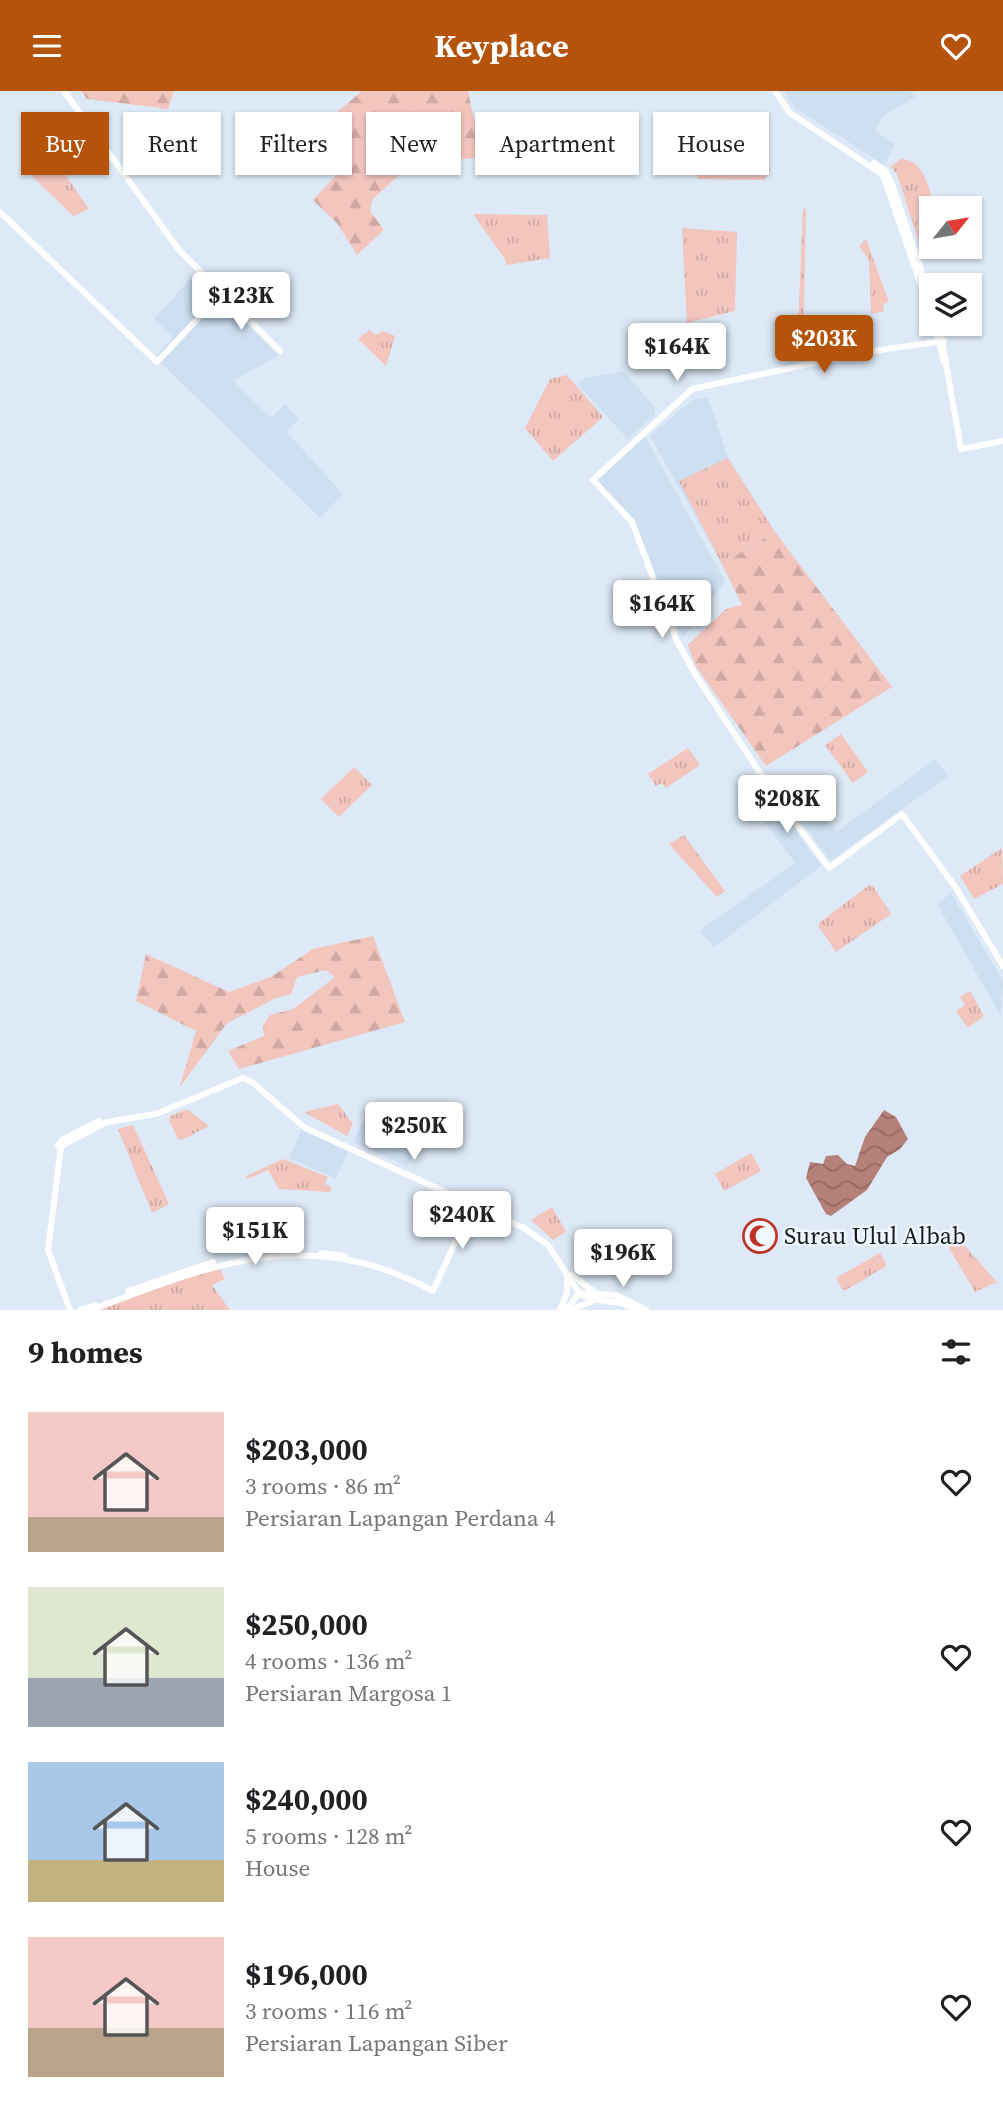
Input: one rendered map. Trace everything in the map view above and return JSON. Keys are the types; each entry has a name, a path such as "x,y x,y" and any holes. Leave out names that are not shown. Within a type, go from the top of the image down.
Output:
{"street":[{"path":"64,91 170,238 280,351"},
{"path":"777,91 791,110 830,134 879,171 889,187 919,278"},
{"path":"777,91 790,113 881,167 889,177 922,273"},
{"path":"815,125 821,133 830,134"},
{"path":"0,212 157,362 222,293"},
{"path":"940,336 961,449 1003,440"},
{"path":"941,341 692,389 593,479 632,522 676,639 695,674 772,791 829,868 902,814 956,888 1003,966"},
{"path":"68,1310 48,1255 43,1249 55,1187 60,1140 106,1118 155,1110 232,1077 247,1074 307,1125 537,1236 555,1255 579,1293 622,1303 636,1310"},
{"path":"432,1287 471,1203"},
{"path":"80,1310 199,1265 266,1252 345,1256 381,1265 432,1287"},
{"path":"91,1310 219,1264 273,1255 344,1260 389,1271 432,1287"},
{"path":"569,1275 586,1288 625,1298 646,1310"},
{"path":"560,1310 567,1293 569,1275"},
{"path":"568,1310 579,1293"},
{"path":"560,1310 579,1293 605,1294"},
{"path":"568,1310 598,1299"}],"shaded area":[{"path":"784,91 911,91 915,97 883,116 875,131 895,144 884,165 794,107"},
{"path":"196,273 278,355 233,381 271,418 285,404 299,419 287,432 343,494 320,518 155,357 173,338 154,319"},
{"path":"624,371 655,408 655,414 628,439 577,384 585,378"},
{"path":"708,397 728,458 775,532 722,564 650,436 692,400"},
{"path":"645,436 725,581 683,637 671,615 635,520 596,480"},
{"path":"935,759 948,776 833,859 829,859 776,787 794,775 837,832"},
{"path":"769,793 821,866 714,947 699,931 795,863 752,804"},
{"path":"951,893 1003,981 1001,1016 937,904"},
{"path":"369,1111 421,1134 407,1166 353,1142"},
{"path":"302,1129 349,1150 336,1179 289,1158"}],"green space":[{"path":"81,91 174,91 168,109 87,99"},
{"path":"362,91 468,91 475,124 475,158 461,159 461,112 366,112 366,175 399,175 372,200 370,211 384,230 357,255 337,223 313,200 336,175 352,175 352,112 337,112"},
{"path":"900,159 908,160 920,169 927,184 931,196 919,196 919,243 897,174 891,167"},
{"path":"65,175 89,209 73,216 32,176"},
{"path":"697,175 767,175 765,180 697,179"},
{"path":"803,208 806,210 803,353 800,355 797,354"},
{"path":"473,214 547,215 550,258 506,265 505,259"},
{"path":"682,228 737,232 735,311 687,323"},
{"path":"866,239 889,302 883,304 884,311 871,314 869,260 859,246"},
{"path":"370,330 375,335 383,331 395,336 386,366 358,339"},
{"path":"567,375 603,417 553,461 525,428 550,379"},
{"path":"728,458 775,532 722,564 679,481"},
{"path":"775,532 892,687 766,766 695,665 688,645 726,609 742,605 722,564"},
{"path":"841,734 868,772 853,783 825,745"},
{"path":"688,748 700,765 666,788 662,783 656,786 648,774"},
{"path":"354,767 372,785 339,817 321,799"},
{"path":"684,835 725,891 717,897 669,844"},
{"path":"1002,848 1003,884 974,899 960,876"},
{"path":"868,886 873,886 891,914 836,952 819,923"},
{"path":"373,936 405,1022 239,1069 228,1051 264,1036 263,1026 270,1015 293,1009 335,977 326,970 297,977 291,994 276,998 227,1023 180,1087 196,1031 136,1001 146,954 229,992 271,977 313,949"},
{"path":"970,991 984,1016 968,1028 956,1011 965,1005 960,997"},
{"path":"338,1104 353,1124 347,1136 304,1112"},
{"path":"187,1109 209,1126 182,1140 178,1139 169,1120 170,1116"},
{"path":"133,1125 169,1204 152,1213 118,1129"},
{"path":"751,1153 761,1171 724,1191 715,1174"},
{"path":"283,1159 328,1177 325,1183 332,1188 330,1192 279,1189 268,1170 247,1179 246,1176"},
{"path":"552,1207 566,1232 553,1240 531,1220"},
{"path":"954,1234 997,1282 975,1292 946,1243 945,1240"},
{"path":"880,1253 885,1267 846,1290 842,1289 836,1278"},
{"path":"219,1267 225,1279 212,1285 230,1310 97,1310"}],"water":[{"path":"884,1110 896,1117 908,1139 900,1149 887,1157 867,1190 831,1216 826,1214 806,1178 810,1162 823,1164 826,1156 838,1155 847,1164 855,1166 865,1137"}],"place":[{"name":"Surau Ulul Albab","path":"760,1236"}]}
